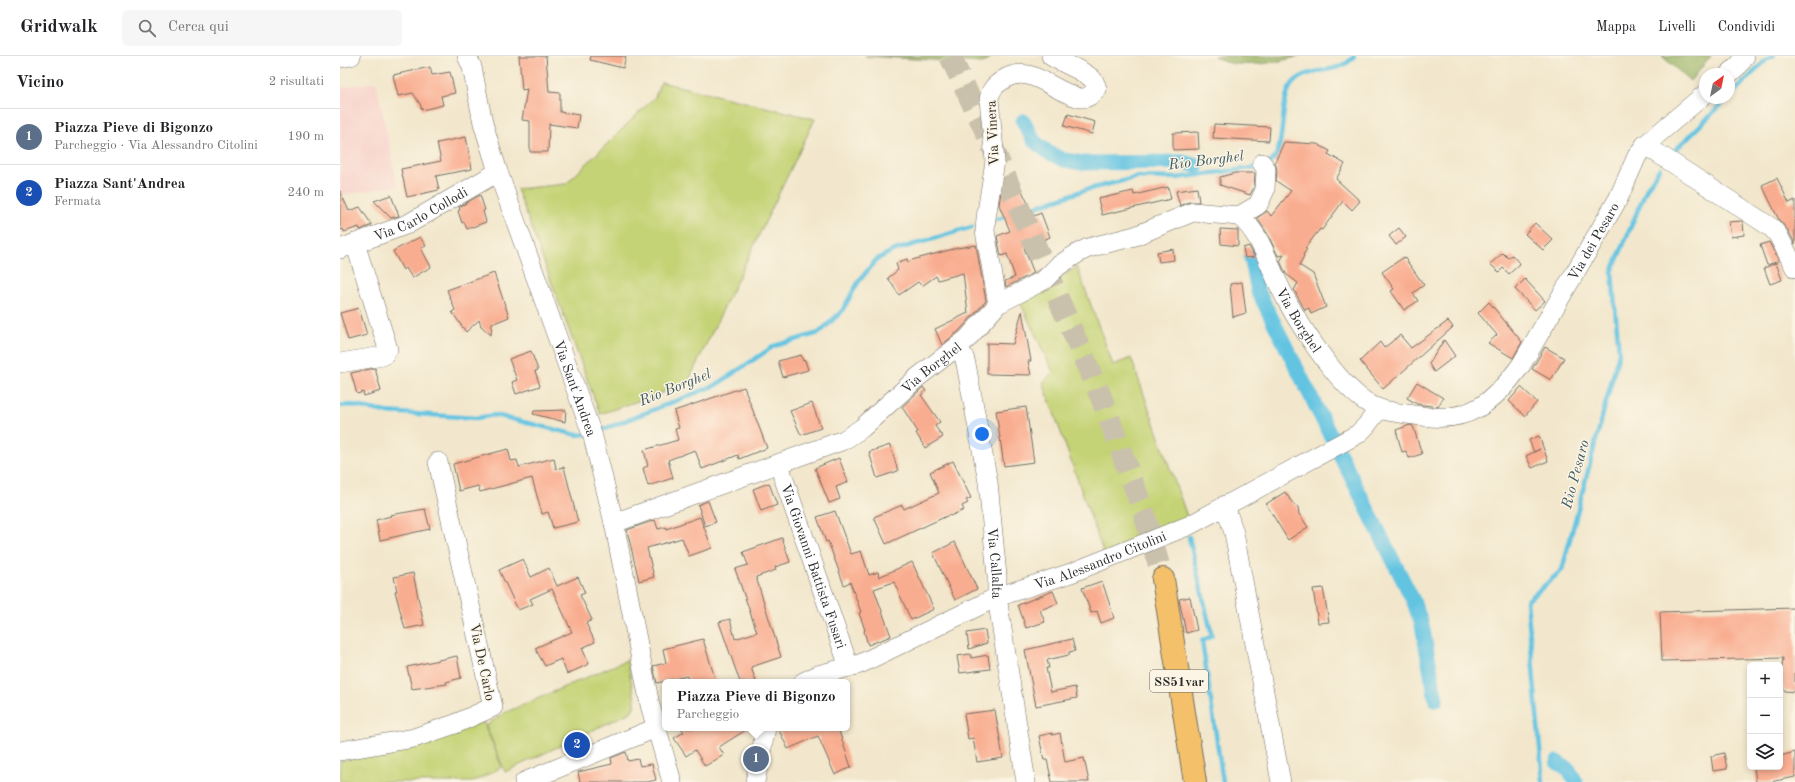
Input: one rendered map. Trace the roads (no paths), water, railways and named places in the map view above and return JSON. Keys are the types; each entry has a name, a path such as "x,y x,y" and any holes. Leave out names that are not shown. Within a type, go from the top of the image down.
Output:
{"main road":[{"name":"SS51var","path":"1163,579 1195,782"}],"street":[{"path":"340,58 350,56"},
{"name":"Via Sant'Andrea","path":"467,56 472,67 483,123 498,172 592,433 614,523 645,683 656,728 672,782"},
{"name":"Via Vinera","path":"998,304 985,231 995,161 989,99 991,89 1009,75 1018,73 1039,79 1082,98 1090,96 1096,89 1094,81 1085,74 1051,56"},
{"path":"1735,69 1745,56"},
{"name":"Via dei Pesaro","path":"1379,409 1436,418 1457,417 1470,412 1491,400 1508,384 1521,365 1618,199 1637,156 1646,145 1699,99"},
{"path":"1646,145 1772,228 1778,235 1795,268"},
{"path":"1239,216 1258,206 1265,190 1264,166"},
{"name":"Via Carlo Collodi","path":"347,246 408,224 498,172"},
{"name":"Via Borghel","path":"614,523 779,465 833,445 852,436 918,377 974,332 987,314 998,304 1044,280 1058,266 1088,248 1135,236 1193,212 1239,216 1249,224 1262,247 1288,303 1314,345 1348,385 1370,404 1379,409"},
{"path":"340,363 383,356 388,349 347,246"},
{"name":"Via Callalta","path":"957,347 966,364 988,482 997,576 997,597 1026,782"},
{"name":"Via Alessandro Citolini","path":"809,679 818,675 849,667 866,660 997,597 1119,555 1190,525 1348,440 1366,426 1379,409"},
{"name":"Via De Carlo","path":"340,751 414,738 455,724 493,707 438,462"},
{"name":"Via Giovanni Battista Fusari","path":"779,465 849,667"},
{"path":"1225,505 1234,533 1281,782"},
{"path":"524,782 557,775 656,728"},
{"path":"755,782 765,731"}],"waterway":[{"name":"Rio Borghel","path":"1268,164 1274,159 1278,150 1285,105 1290,87 1296,80 1304,75 1340,66 1348,62 1354,56"},
{"name":"Rio Pesaro","path":"1735,91 1767,59 1773,56"},
{"name":"Rio Pesaro","path":"1669,156 1722,104"},
{"path":"1023,121 1034,141 1049,153 1064,160 1083,163 1182,162 1197,166"},
{"name":"Rio Borghel","path":"1026,210 1085,190 1138,177 1177,178 1259,167"},
{"name":"Rio Pesaro","path":"1543,782 1527,601 1562,570 1619,353 1612,272 1647,188 1660,168"},
{"name":"Rio Borghel","path":"996,220 1010,215"},
{"name":"Rio Borghel","path":"597,432 716,385 774,346 819,333 842,311 859,281 876,260 892,251 972,227"},
{"path":"1251,257 1258,291 1413,600 1422,625 1436,700"},
{"name":"Rio Borghel","path":"340,406 351,405 386,412 476,418 495,415 577,435 588,434"},
{"path":"1189,537 1212,636 1202,641 1223,782"},
{"path":"1557,762 1569,770 1576,782"}],"tunnel":[{"path":"950,56 986,132 1101,397 1144,513 1163,579"}],"place":[{"name":"Piazza Sant'Andrea","path":"577,745"},
{"name":"Piazza Pieve di Bigonzo","path":"756,759"}]}
